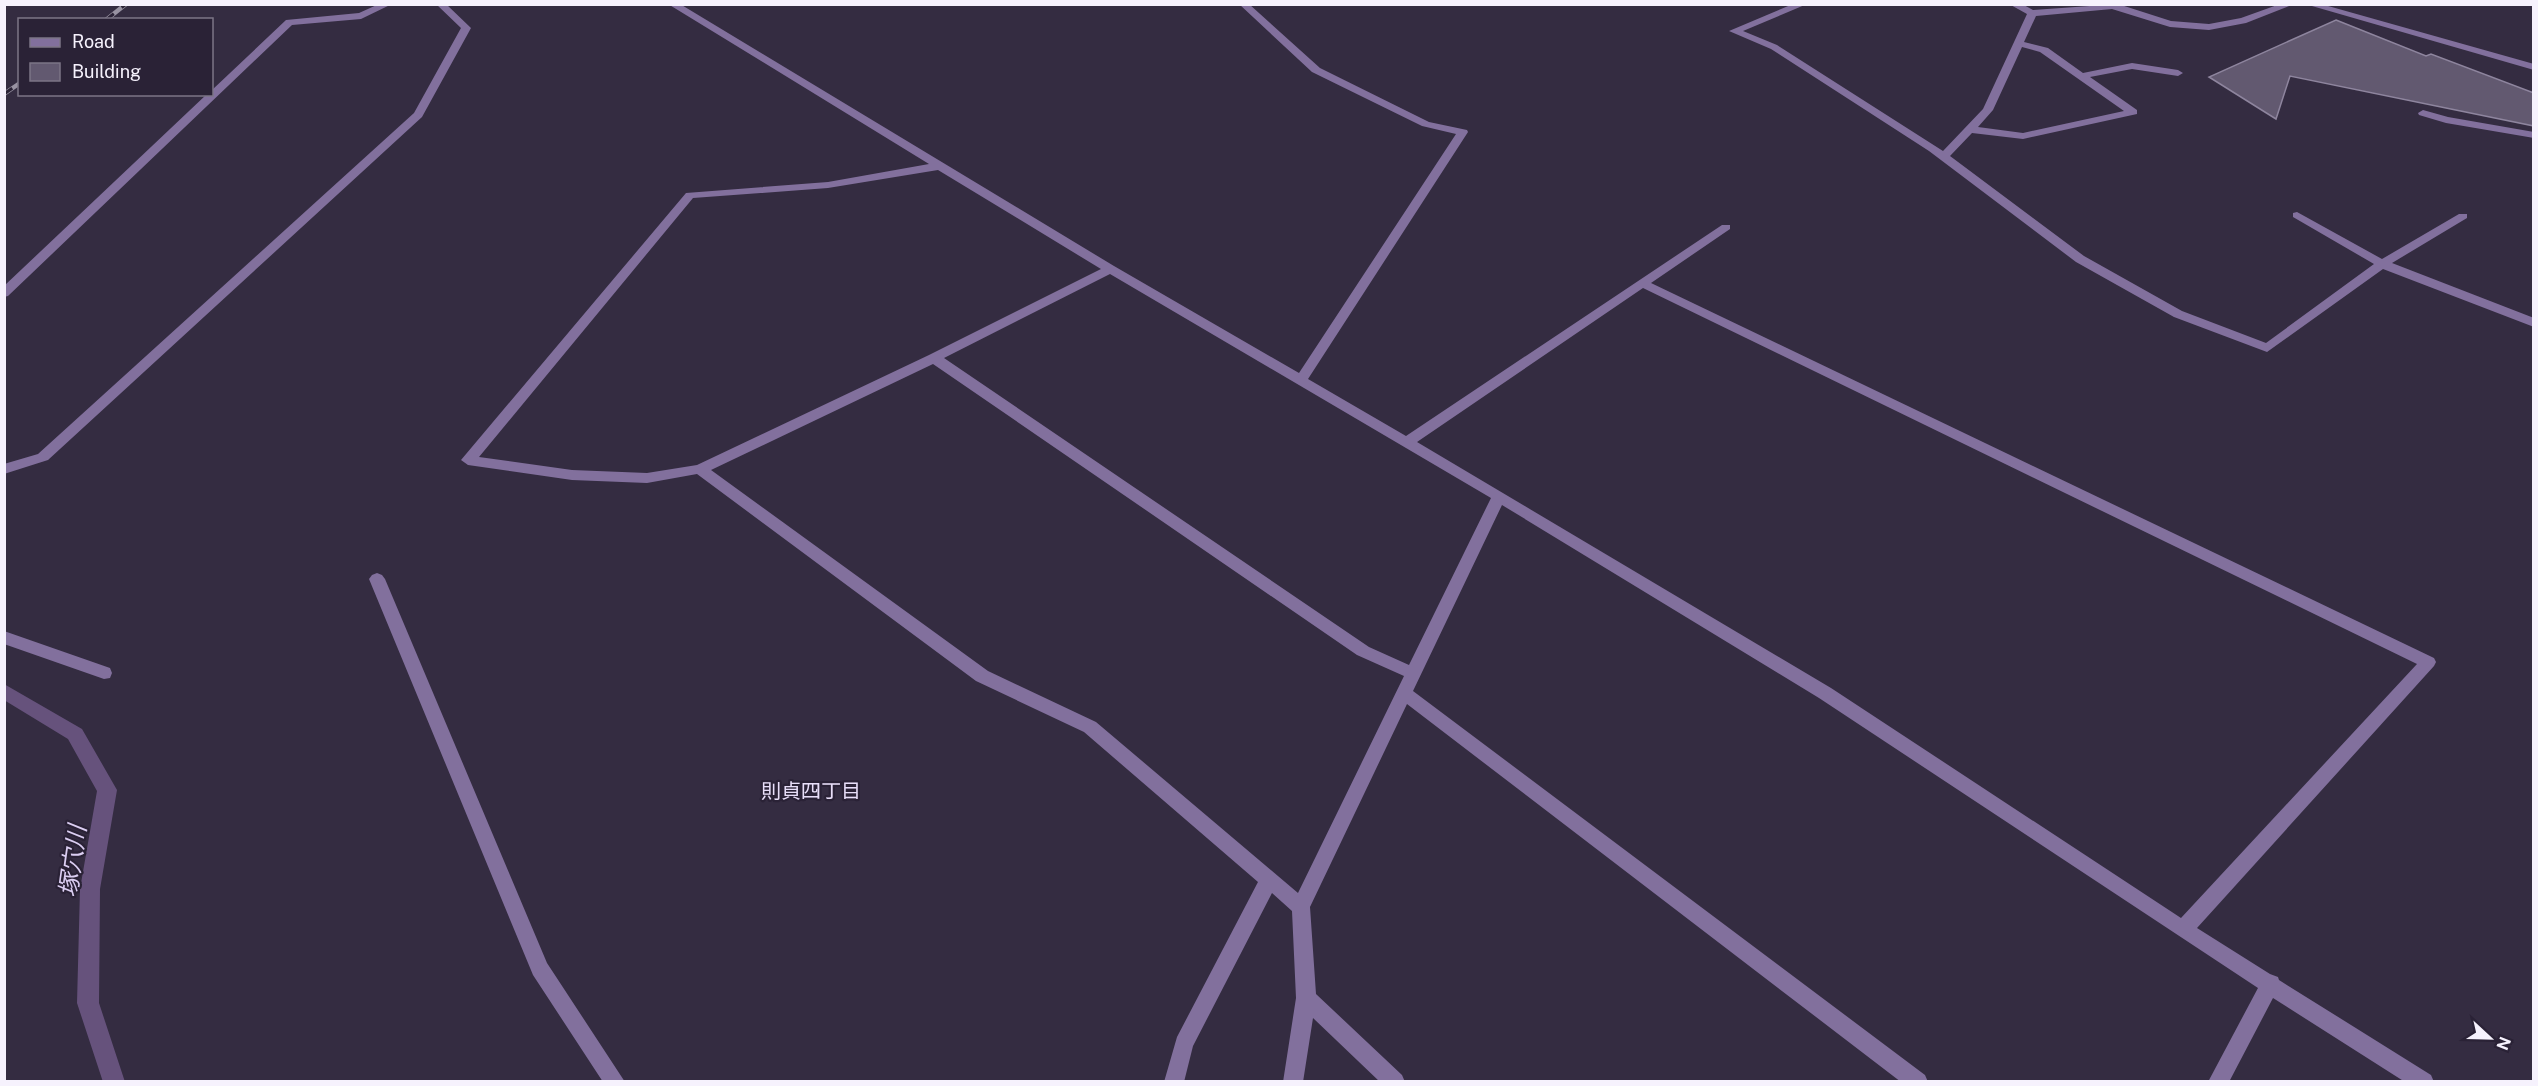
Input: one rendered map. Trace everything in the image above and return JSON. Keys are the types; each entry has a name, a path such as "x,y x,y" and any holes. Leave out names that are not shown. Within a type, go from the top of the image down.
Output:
{"street":[{"path":"213,94 289,21 361,16 388,4"},
{"path":"4,469 43,457 418,115 466,28 440,4"},
{"path":"672,4 1110,269 1499,496 1825,693 2183,930 2271,982 2424,1082"},
{"path":"1243,4 1316,70 1426,124 1463,132 1301,380"},
{"path":"1803,4 1734,31 1774,47 1943,157 2080,259 2178,314 2267,348 2382,264 2463,216"},
{"path":"2013,4 2032,13 2113,6 2170,24 2209,27 2243,21 2290,4"},
{"path":"2309,4 2534,67"},
{"path":"1943,157 1988,110 2032,13"},
{"path":"1970,129 2024,136 2133,112 2044,50 2018,43"},
{"path":"2082,76 2132,66 2178,73"},
{"path":"4,293 210,96"},
{"path":"2423,113 2446,120 2534,135"},
{"path":"939,166 828,185 690,195 468,460 572,475 647,478 700,469 934,358 1110,269"},
{"path":"2297,215 2382,264 2534,323"},
{"path":"1407,442 1726,227"},
{"path":"1644,284 2428,662 2183,930"},
{"path":"934,358 1363,651 1412,673"},
{"path":"700,469 982,676 1090,727 1301,907"},
{"path":"1293,1082 1306,998 1301,907 1499,496"},
{"path":"377,579 540,969 615,1082"},
{"path":"4,637 104,673"},
{"path":"1403,692 1918,1082"},
{"path":"1174,1082 1184,1044 1269,880"},
{"path":"2218,1082 2271,982"},
{"path":"1306,998 1395,1082"}],"building":[{"path":"2336,20 2426,56 2431,54 2534,93 2534,126 2290,76 2276,119 2209,77"}],"waterway":[{"name":"塚穴川","path":"4,691 75,734 107,790 90,889 88,1003 114,1082"}],"railway":[{"path":"108,18 126,4"},
{"path":"4,94 18,84"}],"district":[{"name":"則貞四丁目","path":"811,791"}]}
